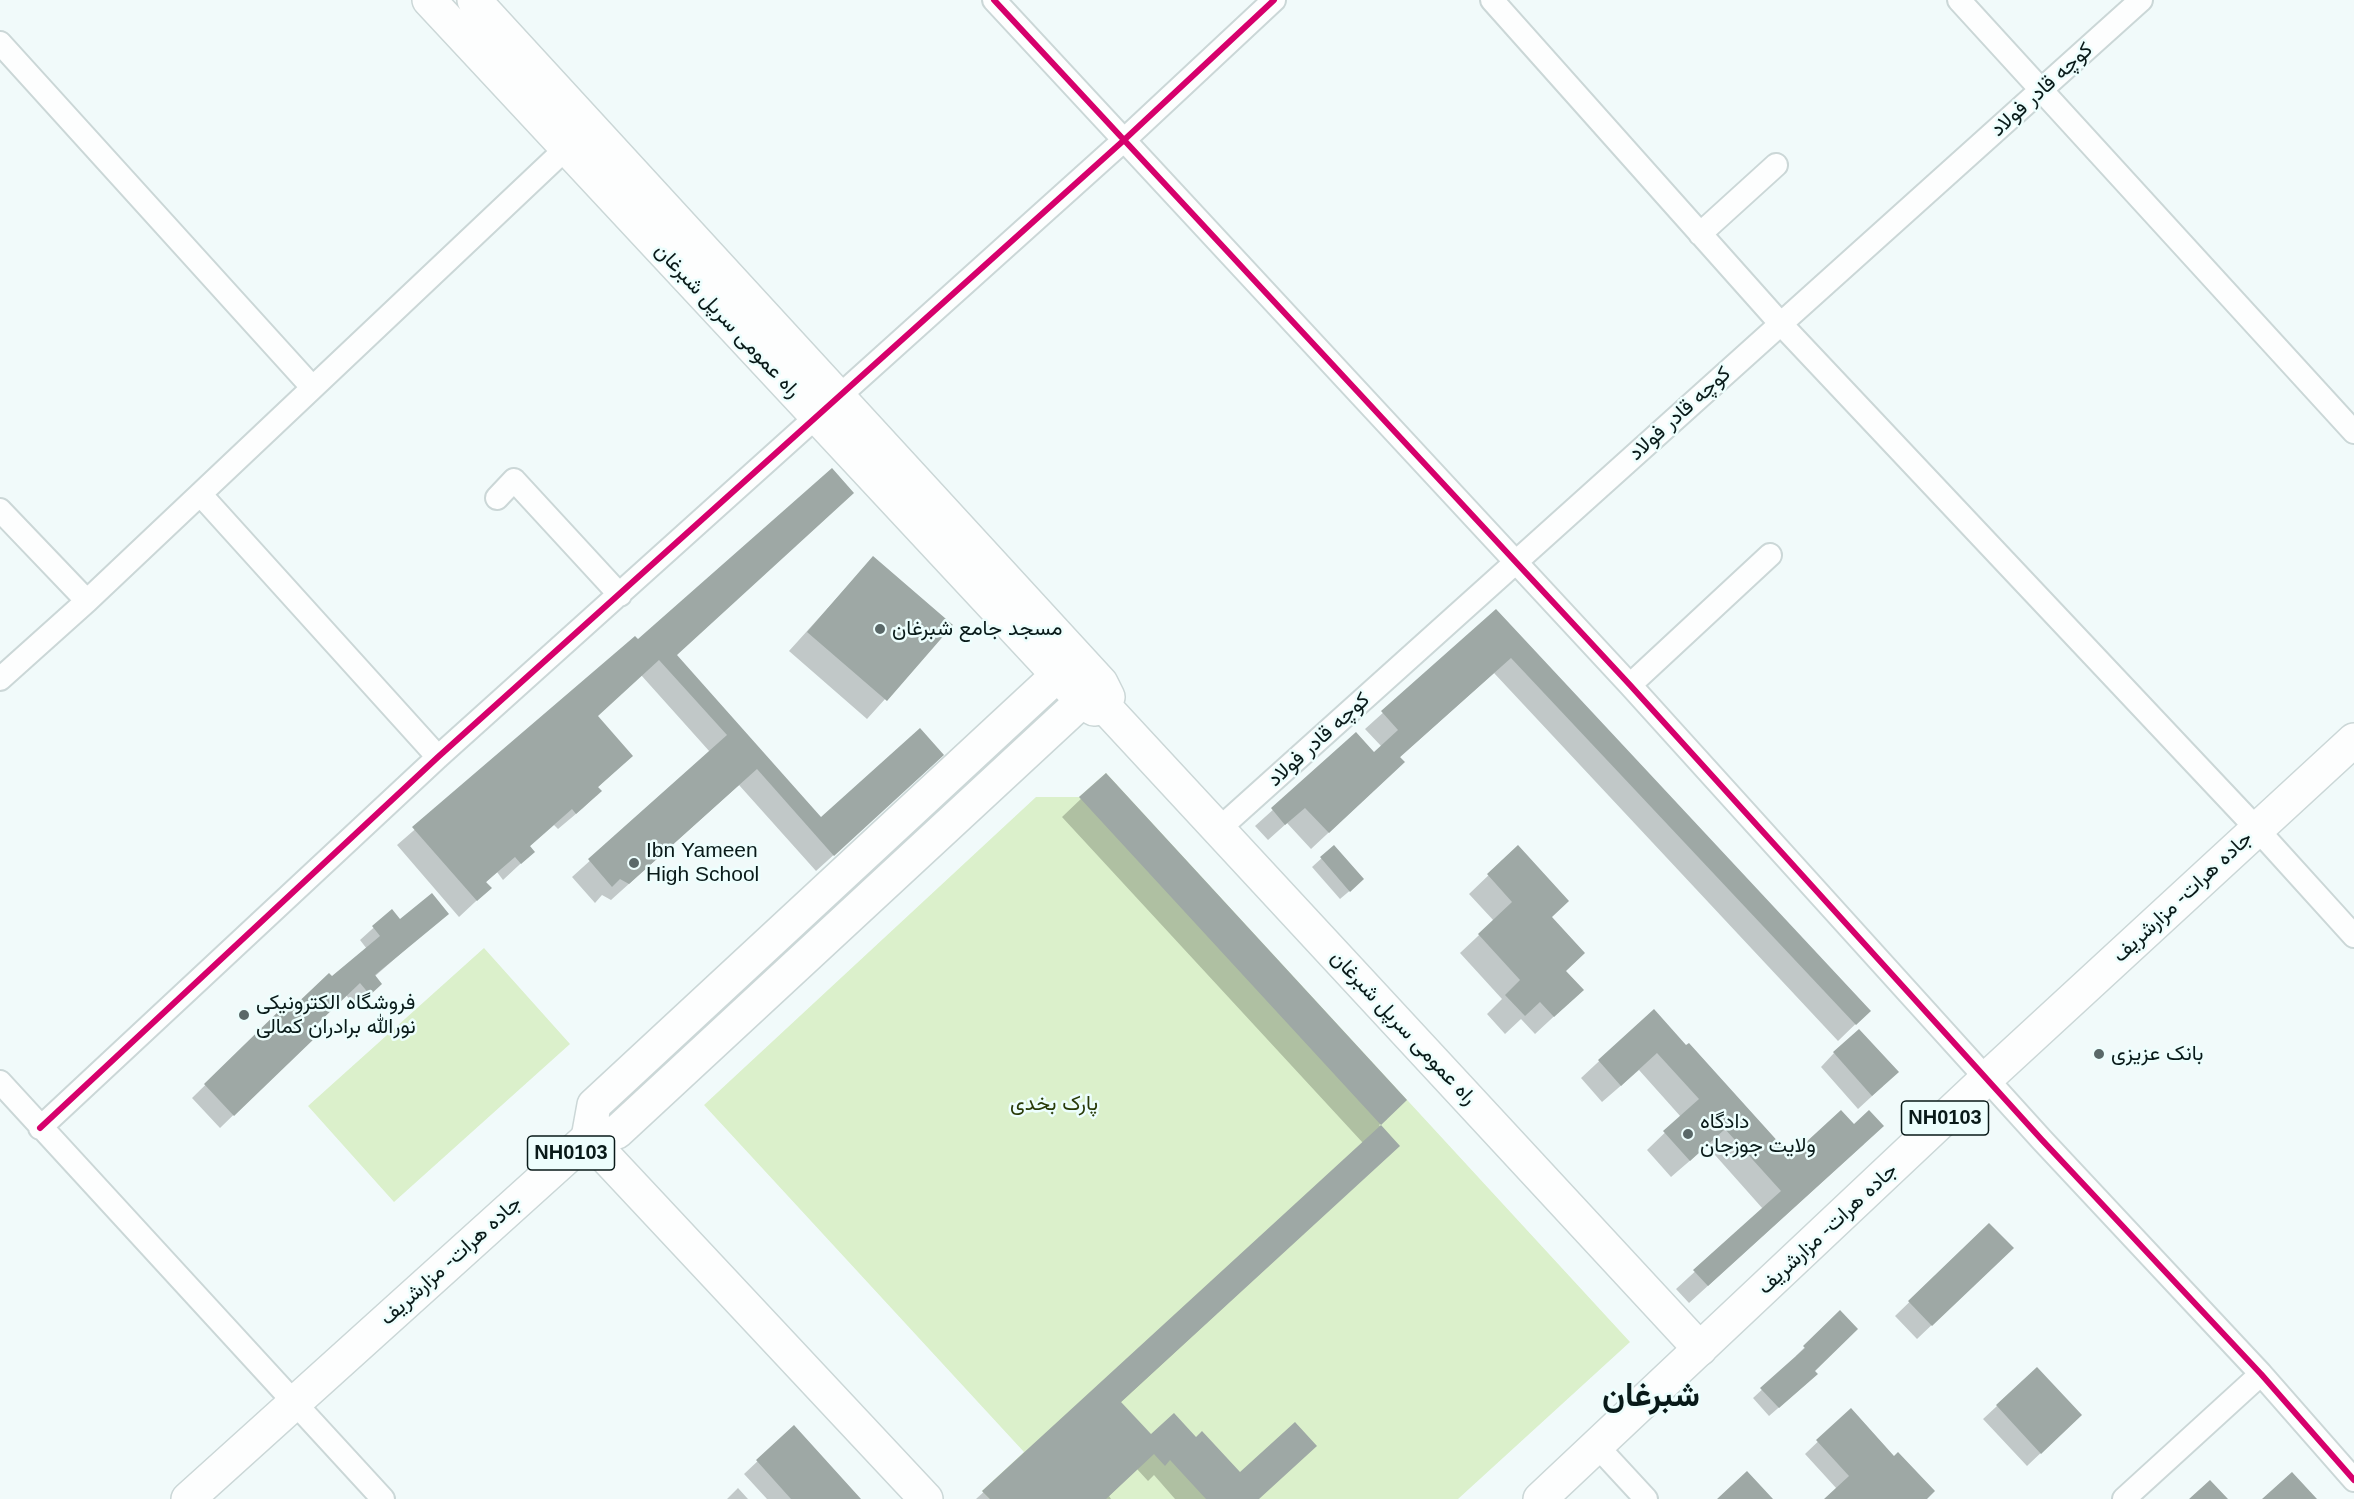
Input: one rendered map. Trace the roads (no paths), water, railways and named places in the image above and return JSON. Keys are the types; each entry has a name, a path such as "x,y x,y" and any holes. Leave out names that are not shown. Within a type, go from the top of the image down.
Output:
{"main road":[{"name":"راه عمومی سرپل شبرغان","path":"429,0 566,148 827,406"},
{"name":"راه عمومی سرپل شبرغان","path":"474,0 590,126 827,406 1067,666 1093,704 1219,829 1700,1349"},
{"path":"1067,666 594,1105 588,1138 617,1132 1093,704"},
{"name":"جاده هرات- مزارشریف","path":"1540,1499 1986,1079 2354,740"},
{"name":"جاده هرات- مزارشریف","path":"188,1499 588,1138"},
{"name":"NH0103","path":"588,1138 926,1499"}],"street":[{"path":"994,0 1630,685 1986,1079 2261,1374 2354,1480"},
{"path":"40,1128 438,757 621,595 827,406 1123,141 1274,0"},
{"path":"1492,0 1780,323 2257,829 2354,936"},
{"path":"1959,0 2354,432"},
{"name":"کوچه قادر فولاد","path":"1219,829 2141,0"},
{"path":"0,43 312,387"},
{"path":"0,679 87,602 590,126"},
{"path":"1700,234 1776,165"},
{"path":"497,498 514,480 621,595"},
{"path":"201,495 438,757"},
{"path":"0,510 87,602"},
{"path":"1630,685 1770,555"},
{"path":"0,1082 292,1403 383,1499"},
{"path":"2124,1499 2261,1374"},
{"path":"1598,1446 1646,1499"}],"place":[{"name":"مسجد جامع شبرغان","path":"880,629"},
{"name":"Ibn Yameen High School","path":"634,863"},
{"name":"فروشگاه الکترونیکی نورالله برادران کمالی","path":"244,1015"},
{"name":"بانک عزیزی","path":"2099,1054"},
{"name":"دادگاه ولایت جوزجان","path":"1688,1134"}],"district":[{"name":"شبرغان","path":"1651,1397"}],"park label":[{"name":"پارک بخدی","path":"1054,1104"}]}
